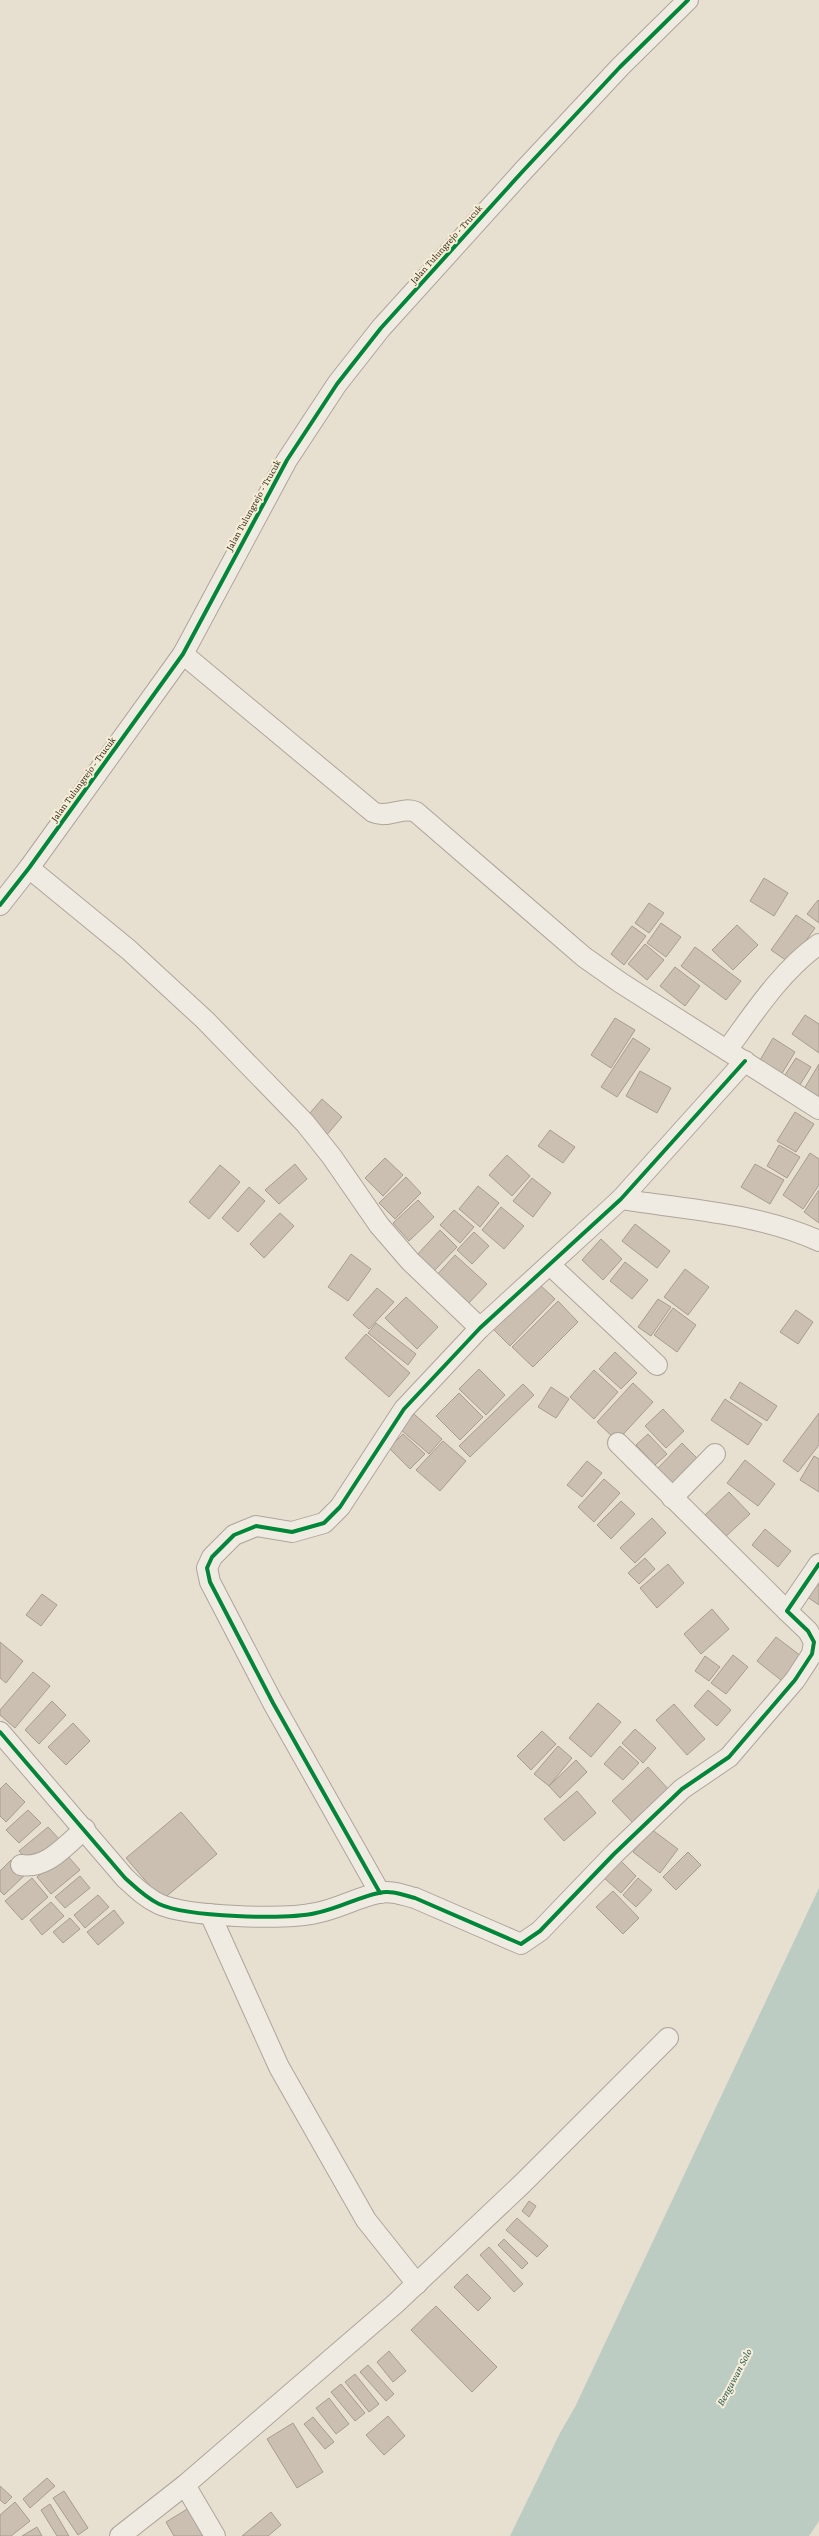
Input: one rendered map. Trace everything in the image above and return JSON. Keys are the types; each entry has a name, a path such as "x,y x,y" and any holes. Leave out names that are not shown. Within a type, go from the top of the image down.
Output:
{"street":[{"name":"Jalan Tulungrejo - Trucuk","path":"0,905 30,868 183,654 287,460 337,384 381,328 517,176 620,67 688,0"},
{"path":"183,654 373,812 386,815 408,811 416,812 584,957 819,1109"},
{"path":"30,868 166,983 231,1047 305,1123 332,1157 379,1225 410,1261 480,1328"},
{"path":"727,1050 763,1000 793,966 819,944"},
{"path":"380,1893 273,1703 210,1582 208,1568 212,1557 234,1535 256,1526 292,1532 324,1522 340,1507 404,1409 480,1328 622,1199 745,1062"},
{"path":"622,1199 747,1218 804,1234 819,1241"},
{"path":"550,1265 657,1365"},
{"path":"0,1732 126,1878 144,1895 160,1904 179,1910 210,1914 314,1914 341,1907 380,1893 397,1893 415,1898 521,1944 530,1939 682,1789 729,1757 795,1680 812,1654 814,1642 808,1631 618,1444"},
{"path":"672,1498 715,1454"},
{"path":"788,1611 819,1564"},
{"path":"21,1865 33,1867 43,1864 85,1829"},
{"path":"210,1914 279,2067 366,2220 417,2284"},
{"path":"120,2536 185,2485 417,2284 522,2184 668,2038"},
{"path":"185,2485 215,2536"}],"water":[{"name":"Bengawan Solo","path":"819,1888 819,2521 809,2536 510,2536 560,2433 575,2407"}],"building":[{"path":"764,878 788,893 774,916 750,901"},
{"path":"818,900 819,901 819,923 807,914"},
{"path":"649,903 664,913 649,933 635,923"},
{"path":"796,915 815,928 790,963 771,950"},
{"path":"661,923 681,937 666,957 647,943"},
{"path":"737,925 758,945 733,970 712,950"},
{"path":"632,926 646,936 624,965 611,954"},
{"path":"645,944 664,960 647,980 628,964"},
{"path":"695,947 741,981 726,1000 681,966"},
{"path":"675,967 700,986 685,1006 660,986"},
{"path":"805,1015 819,1024 819,1053 792,1034"},
{"path":"615,1018 635,1030 611,1068 591,1055"},
{"path":"633,1038 650,1049 617,1097 601,1087"},
{"path":"773,1038 795,1052 778,1080 756,1067"},
{"path":"796,1058 811,1067 796,1091 781,1081"},
{"path":"819,1064 819,1105 801,1094"},
{"path":"640,1071 671,1088 657,1113 626,1096"},
{"path":"322,1099 342,1117 325,1137 305,1119"},
{"path":"795,1112 814,1124 796,1152 777,1141"},
{"path":"550,1130 575,1147 563,1163 538,1146"},
{"path":"779,1145 800,1157 787,1178 767,1166"},
{"path":"810,1153 819,1159 819,1185 803,1209 783,1195"},
{"path":"507,1155 530,1176 512,1196 489,1175"},
{"path":"385,1158 403,1175 383,1196 365,1178"},
{"path":"295,1164 307,1179 279,1204 265,1190"},
{"path":"755,1164 784,1180 770,1204 741,1187"},
{"path":"220,1165 240,1182 209,1219 189,1202"},
{"path":"406,1177 421,1193 395,1219 379,1203"},
{"path":"532,1178 551,1193 533,1217 513,1201"},
{"path":"478,1186 499,1203 480,1227 459,1209"},
{"path":"249,1187 265,1201 238,1232 222,1218"},
{"path":"819,1190 819,1223 804,1212"},
{"path":"418,1200 434,1217 409,1241 393,1223"},
{"path":"501,1207 524,1226 504,1249 482,1230"},
{"path":"454,1210 474,1227 460,1243 440,1225"},
{"path":"280,1213 294,1226 264,1258 250,1244"},
{"path":"635,1224 670,1251 657,1268 622,1241"},
{"path":"440,1230 457,1247 433,1272 416,1256"},
{"path":"474,1232 489,1246 472,1264 457,1250"},
{"path":"601,1239 622,1259 603,1280 582,1260"},
{"path":"351,1254 371,1269 348,1301 328,1287"},
{"path":"455,1255 487,1284 466,1306 435,1277"},
{"path":"625,1262 648,1280 632,1299 610,1281"},
{"path":"685,1269 709,1287 688,1315 664,1297"},
{"path":"537,1282 555,1299 510,1346 492,1328"},
{"path":"377,1288 394,1302 369,1329 353,1315"},
{"path":"406,1297 438,1327 417,1349 385,1318"},
{"path":"658,1299 671,1307 651,1336 638,1327"},
{"path":"558,1301 578,1322 533,1367 512,1347"},
{"path":"673,1308 696,1325 677,1352 654,1335"},
{"path":"796,1310 813,1322 798,1344 780,1332"},
{"path":"376,1323 416,1354 408,1365 368,1333"},
{"path":"366,1334 410,1373 389,1397 345,1358"},
{"path":"615,1352 637,1373 621,1389 599,1369"},
{"path":"479,1369 505,1395 486,1415 459,1389"},
{"path":"594,1370 618,1392 594,1419 570,1397"},
{"path":"740,1382 777,1406 767,1421 730,1398"},
{"path":"633,1383 653,1402 617,1441 597,1422"},
{"path":"523,1384 534,1395 470,1457 459,1446"},
{"path":"551,1387 569,1399 556,1418 538,1407"},
{"path":"459,1393 483,1417 460,1440 436,1416"},
{"path":"725,1399 762,1424 748,1445 711,1420"},
{"path":"663,1409 684,1431 666,1448 645,1426"},
{"path":"819,1413 819,1445 798,1472 783,1461"},
{"path":"414,1414 442,1439 429,1454 400,1429"},
{"path":"403,1434 425,1454 410,1469 389,1448"},
{"path":"648,1434 667,1454 655,1465 636,1445"},
{"path":"443,1441 466,1461 440,1491 416,1470"},
{"path":"682,1443 697,1458 672,1484 657,1469"},
{"path":"814,1456 819,1459 819,1492 800,1480"},
{"path":"745,1460 775,1484 758,1506 727,1483"},
{"path":"587,1461 602,1473 582,1497 567,1485"},
{"path":"604,1479 620,1493 594,1522 578,1507"},
{"path":"729,1492 750,1514 723,1539 702,1518"},
{"path":"621,1501 635,1514 611,1539 597,1525"},
{"path":"652,1518 666,1533 635,1563 620,1548"},
{"path":"765,1529 791,1551 778,1567 752,1545"},
{"path":"645,1558 655,1569 639,1584 628,1573"},
{"path":"668,1564 684,1583 657,1608 640,1588"},
{"path":"819,1572 819,1605 803,1594"},
{"path":"42,1594 57,1605 41,1626 26,1615"},
{"path":"712,1609 729,1629 701,1654 684,1634"},
{"path":"776,1637 801,1656 782,1681 757,1661"},
{"path":"0,1642 23,1661 6,1683 0,1678"},
{"path":"733,1655 748,1667 726,1694 711,1683"},
{"path":"705,1656 720,1667 709,1681 695,1671"},
{"path":"33,1672 50,1686 15,1728 0,1715 0,1710"},
{"path":"708,1690 731,1710 717,1726 694,1706"},
{"path":"52,1701 66,1715 39,1744 25,1730"},
{"path":"598,1703 621,1722 591,1757 569,1738"},
{"path":"674,1704 705,1739 687,1755 656,1720"},
{"path":"73,1723 90,1741 66,1765 48,1747"},
{"path":"635,1729 656,1748 643,1763 622,1743"},
{"path":"542,1731 556,1744 531,1770 517,1756"},
{"path":"558,1746 572,1758 549,1786 534,1774"},
{"path":"620,1746 639,1763 623,1780 604,1764"},
{"path":"576,1760 587,1772 560,1798 549,1786"},
{"path":"648,1767 670,1791 634,1824 612,1801"},
{"path":"6,1783 25,1802 6,1822 0,1816 0,1789"},
{"path":"577,1791 596,1813 564,1841 544,1819"},
{"path":"28,1810 41,1823 19,1843 6,1830"},
{"path":"181,1812 217,1854 162,1900 126,1858"},
{"path":"48,1827 62,1842 33,1867 19,1851"},
{"path":"651,1829 678,1849 660,1873 633,1852"},
{"path":"688,1852 701,1865 676,1890 663,1877"},
{"path":"66,1854 80,1870 51,1894 37,1877"},
{"path":"11,1860 25,1875 4,1895 0,1891 0,1871"},
{"path":"620,1860 636,1876 621,1893 604,1878"},
{"path":"80,1876 90,1888 65,1908 55,1897"},
{"path":"32,1878 48,1897 22,1920 5,1901"},
{"path":"638,1878 652,1890 636,1907 623,1895"},
{"path":"613,1891 639,1918 623,1934 596,1907"},
{"path":"98,1895 109,1907 85,1928 74,1915"},
{"path":"51,1902 64,1916 42,1935 30,1920"},
{"path":"114,1910 124,1923 98,1945 87,1932"},
{"path":"70,1918 80,1929 63,1943 53,1932"},
{"path":"529,2201 536,2206 529,2217 522,2211"},
{"path":"517,2218 548,2246 537,2257 506,2230"},
{"path":"504,2239 528,2263 522,2269 498,2245"},
{"path":"489,2247 523,2284 514,2292 480,2255"},
{"path":"467,2274 491,2298 478,2311 454,2287"},
{"path":"436,2306 497,2367 472,2392 411,2330"},
{"path":"389,2351 406,2371 393,2382 377,2362"},
{"path":"368,2365 394,2394 386,2401 360,2372"},
{"path":"355,2374 379,2404 369,2412 345,2382"},
{"path":"341,2384 365,2413 355,2421 331,2392"},
{"path":"329,2398 349,2424 336,2434 316,2408"},
{"path":"388,2416 405,2436 384,2455 366,2435"},
{"path":"313,2417 334,2442 325,2449 304,2424"},
{"path":"293,2423 323,2472 297,2488 267,2439"},
{"path":"47,2478 55,2486 30,2508 23,2499"},
{"path":"0,2486 12,2497 5,2504 0,2500"},
{"path":"64,2491 88,2528 78,2535 53,2498"},
{"path":"15,2502 30,2521 11,2536 0,2536 0,2515"},
{"path":"50,2504 69,2536 57,2536 41,2510"},
{"path":"189,2508 204,2536 174,2536 166,2522"},
{"path":"271,2512 281,2525 268,2536 242,2536"},
{"path":"37,2527 42,2536 22,2536"}],"cycle path":[{"path":"0,905 29,868 183,654 287,460 337,384 381,328 523,171 620,67 688,0"},
{"path":"380,1893 273,1703 210,1582 207,1568 212,1557 234,1535 256,1526 292,1532 324,1523 340,1507 404,1409 480,1328 621,1199 745,1061"},
{"path":"0,1732 125,1878 154,1902 191,1912 260,1917 316,1913 332,1909 363,1897 384,1892 392,1892 415,1898 521,1944 540,1931 614,1854 682,1789 729,1757 795,1680 812,1654 814,1642 808,1631 787,1611 819,1564"}]}
